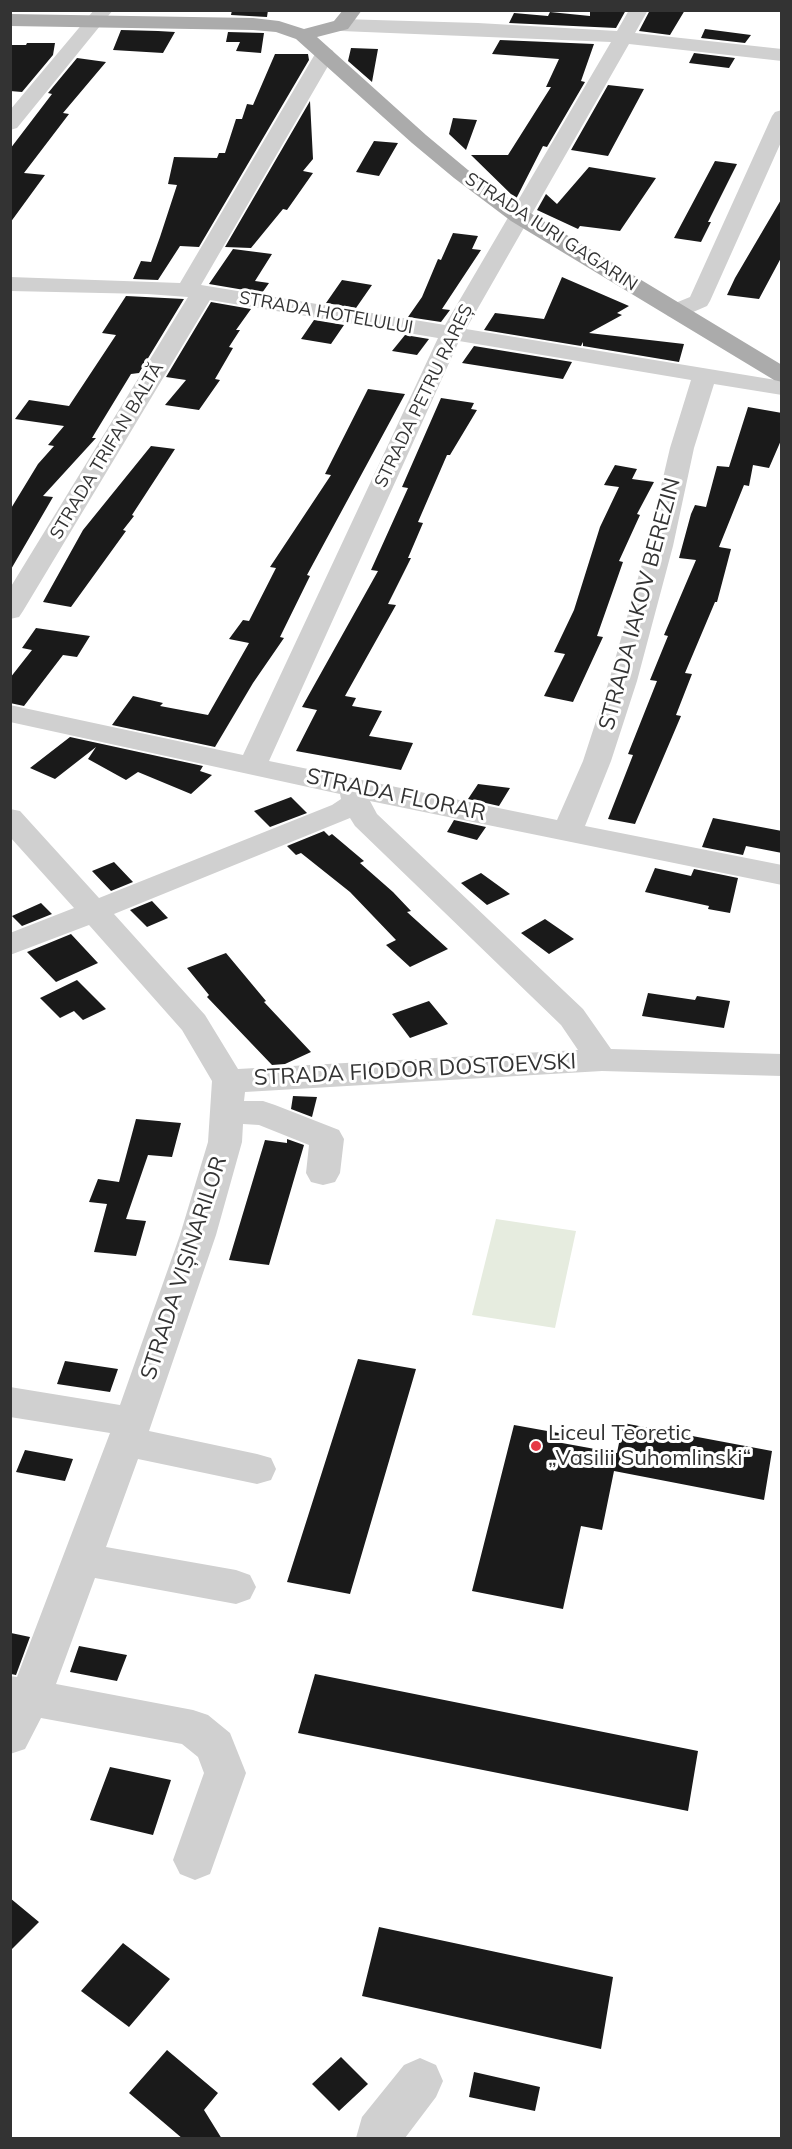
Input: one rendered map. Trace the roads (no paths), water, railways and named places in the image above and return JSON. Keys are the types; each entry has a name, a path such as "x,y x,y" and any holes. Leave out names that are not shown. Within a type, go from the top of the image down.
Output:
{"main road":[{"name":"STRADA IURI GAGARIN","path":"10,20 99,16 253,24 279,27 303,35 461,174 519,216 782,375"},
{"path":"303,35 347,18"}],"street":[{"path":"477,28 490,10"},
{"name":"STRADA PETRU RAREȘ","path":"253,764 450,334 639,10"},
{"path":"10,124 99,16"},
{"path":"347,18 622,37 782,55"},
{"name":"STRADA TRIFAN BALTĂ","path":"10,611 195,291 325,54"},
{"path":"676,311 699,301 782,116"},
{"name":"STRADA HOTELULUI","path":"10,284 147,286 195,291 782,388"},
{"name":"STRADA IAKOV BEREZIN","path":"568,830 597,761 622,681 660,546 682,448 705,376"},
{"name":"STRADA FLORAR","path":"10,713 253,764 355,795 568,830 782,875"},
{"path":"10,945 342,811 355,795"},
{"name":"STRADA FIODOR DOSTOEVSKI","path":"355,795 365,819 572,1017 602,1060"},
{"path":"10,818 194,1023 228,1096 327,1139 323,1173"},
{"name":"STRADA FIODOR DOSTOEVSKI","path":"228,1096 602,1060 782,1065"},
{"name":"STRADA VIȘINARILOR","path":"10,1736 20,1696 82,1559 198,1235 225,1142 228,1096"},
{"path":"10,1402 129,1431 257,1469"},
{"path":"82,1559 236,1587"},
{"path":"20,1696 193,1728 215,1746 225,1773 195,1860"},
{"path":"379,2139 379,2134 420,2081"}],"place":[{"name":"Liceul Teoretic „Vasilii Suhomlinski“","path":"536,1446"}]}
